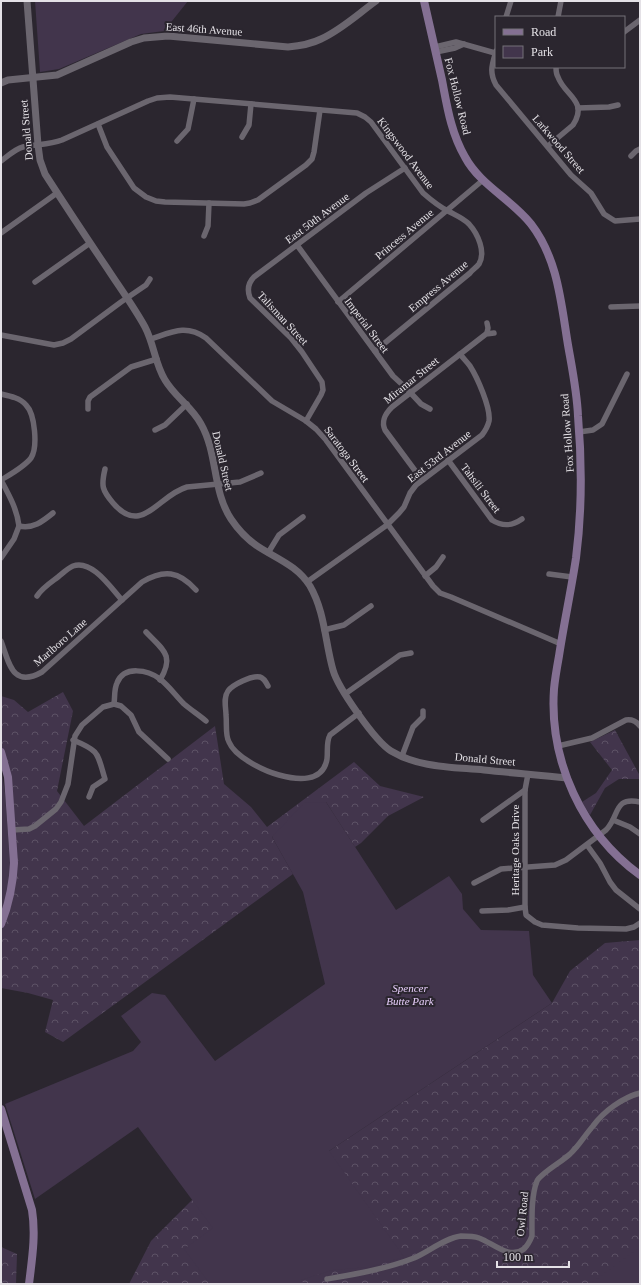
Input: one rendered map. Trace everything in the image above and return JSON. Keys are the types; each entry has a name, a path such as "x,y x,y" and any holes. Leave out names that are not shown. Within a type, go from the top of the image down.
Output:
{"main road":[{"name":"Fox Hollow Road","path":"424,1 449,117 456,139 468,162 483,180 520,212 542,239 551,258 559,288 576,400 581,471 576,558 555,681 555,727 558,746 567,778 582,812 599,835 620,859 640,875"},
{"path":"1,752 8,777 12,830 13,876 10,901 1,924"},
{"path":"1,1109 32,1210 34,1244 29,1284"}],"street":[{"name":"Donald Street","path":"27,1 41,167 146,329 165,380 173,391 198,417 208,436 222,502 232,521 252,542 290,565 307,582 318,604 333,672 337,682 345,694 380,741 389,749 413,762 439,766 567,778"},
{"name":"East 46th Avenue","path":"1,83 8,80 57,75 131,42 156,36 288,47 302,45 320,40 329,35 376,1"},
{"path":"506,16 511,1"},
{"path":"558,16 562,1"},
{"path":"625,31 640,20"},
{"path":"435,49 456,42 495,52"},
{"name":"Larkwood Street","path":"495,56 492,75 496,85 571,175 591,193 604,214 617,221 640,219"},
{"path":"548,146 573,125 577,117 578,108 575,99 558,77 556,68"},
{"name":"Kingswood Avenue","path":"1,161 15,150 62,140 158,98 170,97 357,114 365,117 371,122 432,202 447,211"},
{"path":"177,141 188,129 194,99"},
{"path":"242,137 249,125 251,104"},
{"path":"578,108 609,107 618,104"},
{"path":"98,124 107,147 131,184 142,194 160,202 236,204 254,202 306,165 312,159 320,110"},
{"path":"631,156 640,149"},
{"name":"East 50th Avenue","path":"248,290 249,282 254,277 366,193 405,168"},
{"name":"Princess Avenue","path":"338,302 483,180"},
{"path":"1,233 57,193"},
{"path":"204,236 208,226 209,203"},
{"name":"Empress Avenue","path":"375,351 479,264 482,255 481,246 474,230 461,218 447,211"},
{"path":"35,282 90,242"},
{"name":"Imperial Street","path":"296,245 393,376 421,404 430,409"},
{"path":"1,335 54,345 63,343 71,339 146,285 150,279"},
{"name":"Talisman Street","path":"248,290 252,301 291,338 322,382 323,390 306,422"},
{"path":"611,307 640,306"},
{"path":"487,323 487,333 494,333"},
{"name":"Saratoga Street","path":"151,339 183,330 190,330 202,335 272,401 306,422 326,440 433,586 440,592 561,644"},
{"name":"Miramar Street","path":"422,480 385,430 383,423 385,415 388,411 487,333"},
{"name":"East 53rd Avenue","path":"307,582 387,525 399,514 410,493 422,480 482,435 489,422 489,413 478,382 470,366 460,354"},
{"path":"88,409 88,401 90,397 128,369 157,359"},
{"path":"579,432 593,430 602,424 627,374"},
{"path":"1,394 19,399 26,404 31,412 35,438 31,458 13,473 1,480 15,508 19,526 14,539 1,558"},
{"path":"155,430 165,425 187,404"},
{"name":"Tahsili Street","path":"448,460 492,520 502,525 508,525 522,519"},
{"path":"105,469 102,485 105,492 119,511 132,517 144,514 178,489 240,482 262,473"},
{"path":"19,526 27,528 35,526 53,513"},
{"path":"268,553 279,535 303,517"},
{"path":"425,576 436,567 443,557"},
{"path":"37,596 42,590 68,569 75,565 79,565 93,569 122,600"},
{"name":"Marlboro Lane","path":"1,641 6,659 12,670 16,674 22,676 35,676 42,672 142,582 153,576 173,574 182,577 196,590"},
{"path":"549,574 572,577"},
{"path":"324,630 344,625 371,606"},
{"path":"146,632 167,656 167,666 160,680"},
{"path":"345,694 400,655 411,653"},
{"path":"114,704 117,682 119,678 126,673 135,671 144,672 160,680 184,704 206,721"},
{"path":"268,686 263,678 258,676 238,682 227,692 225,698 228,740 231,747 237,752 256,765 276,774 292,778 307,778 316,774 324,767 327,757 328,739 330,735 359,713"},
{"path":"12,830 29,829 56,809 61,802 68,784 74,740 77,731 103,707 114,704 121,706 131,715 140,732 168,759"},
{"path":"402,756 413,727 423,717 423,711"},
{"path":"558,746 592,738 630,719 634,720 640,726"},
{"path":"74,740 92,749 100,759 105,779 93,787 89,796"},
{"name":"Heritage Oaks Drive","path":"482,911 508,910 525,907 524,867 526,790 528,774"},
{"path":"483,820 526,790"},
{"path":"474,883 501,869 555,865 560,863 587,845 610,826 619,807 623,803 632,800 640,802"},
{"path":"613,820 630,827 640,834"},
{"path":"587,845 616,890 640,909"},
{"path":"525,907 526,915 542,925 578,928 626,929 634,927 640,923"},
{"name":"Owl Road","path":"327,1279 372,1271 400,1263 461,1236 478,1238 513,1253 519,1252 526,1248 532,1236 534,1198 537,1180 569,1155 579,1145 600,1118 626,1098 640,1092"}],"green space":[{"path":"35,1 188,1 164,31 141,34 59,69 40,72"},
{"path":"63,692 73,711 57,791 84,826 215,726 224,784 251,807 267,827 354,762 380,786 424,797 388,816 355,847 326,802 272,837 293,874 63,1042 45,1032 53,1000 1,988 1,929 10,896 8,777 1,757 1,696 14,700 28,712"},
{"path":"615,730 640,776 640,779 619,779 605,788 590,815 582,802 596,793 612,770 590,742"},
{"path":"1,767 5,793 10,885 1,914"},
{"name":"Spencer Butte Park","path":"326,802 396,910 449,876 462,894 463,909 481,930 529,931 533,975 552,1003 329,1151 404,1257 370,1267 333,1270 301,1280 304,1284 210,1284 184,1249 213,1228 138,1127 35,1199 5,1104 133,1051 141,1042 121,1016 152,993 165,995 215,1061 325,984 303,892 272,837 304,803"},
{"path":"640,940 640,1284 129,1284 151,1241 192,1200 329,1151 552,1003 570,971 605,943"},
{"path":"1,1247 17,1254 16,1284 1,1284"},
{"path":"640,1247 640,1284 590,1284"}]}
